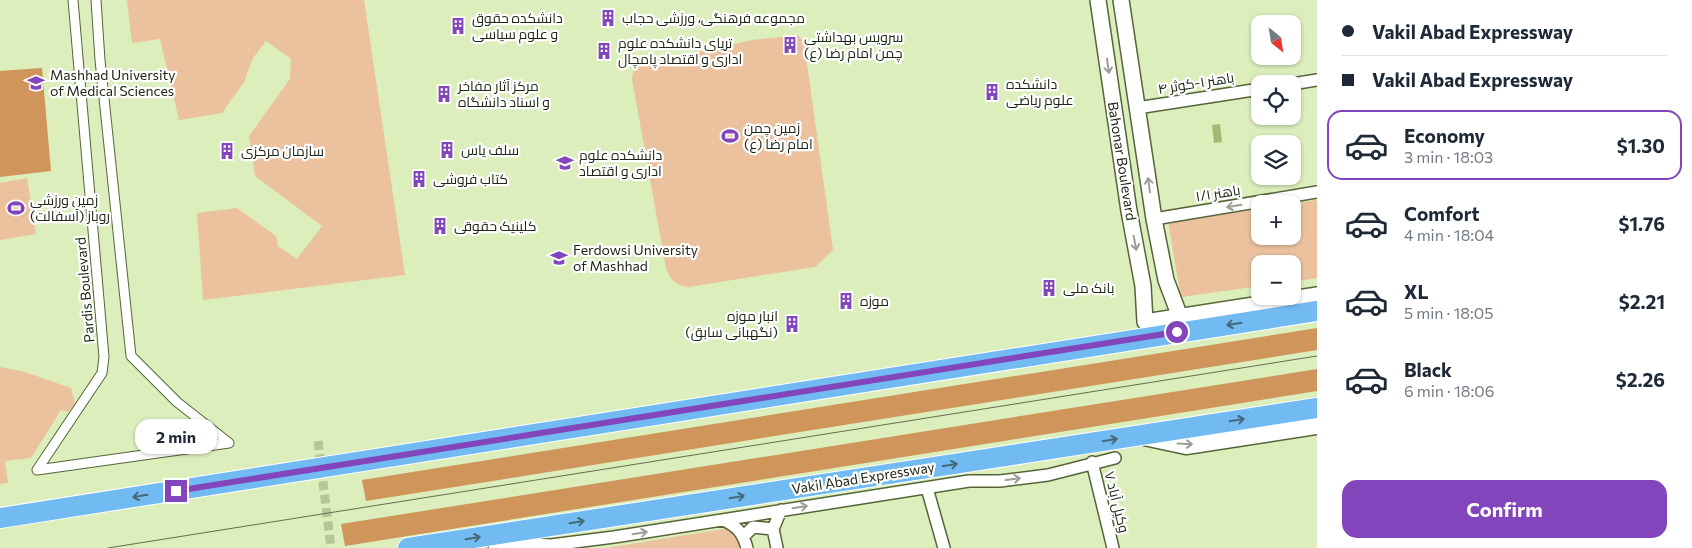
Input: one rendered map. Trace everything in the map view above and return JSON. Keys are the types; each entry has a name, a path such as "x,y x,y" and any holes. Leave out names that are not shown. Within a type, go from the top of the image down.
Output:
{"highway":[{"path":"1247,306 1266,319"},
{"path":"0,518 1317,310"},
{"name":"Vakil Abad Expressway","path":"408,548 1317,408"}],"main road":[{"path":"1137,436 1186,446 1317,426"},
{"path":"500,545 528,529"}],"street":[{"name":"Pardis Boulevard","path":"73,0 104,357 102,373 70,418 37,470 229,443 177,402 130,356 100,60 96,0"},
{"name":"Bahonar Boulevard","path":"1098,0 1129,211 1143,286 1145,322 1180,317 1166,280 1154,219 1121,0"},
{"path":"1104,45 1127,42"},
{"path":"1301,83 1317,80"},
{"name":"باهنر ۱-کوثر ۴","path":"1137,108 1251,90"},
{"name":"باهنر ۱/۱","path":"1154,219 1317,192"},
{"path":"1143,286 1157,287 1166,280"},
{"path":"1180,317 1317,295"},
{"path":"500,545 551,544 614,537 969,481 1000,481 1048,475 1092,462 1115,458"},
{"name":"۷ وکیل آباد","path":"1092,462 1113,548"},
{"path":"927,488 944,548"},
{"path":"777,548 773,529 781,510"},
{"path":"723,520 733,524 744,536 747,548"},
{"path":"744,536 753,527 773,529"}],"shaded area":[{"path":"127,0 364,0 405,275 203,300 197,213 237,208 276,236 278,246 297,259 322,226 255,176 249,136 290,79 291,59 266,41 253,58 244,82 222,113 179,120 160,39 132,43"},
{"name":"زمین چمن امام رضا (ع)","path":"798,35 804,42 833,250 815,267 688,287 680,285 671,279 666,268 632,79 634,66 752,40"},
{"path":"42,68 51,171 0,177 0,71"},
{"path":"1220,124 1222,142 1214,143 1212,125"},
{"name":"زمین ورزشی روباز (آسفالت)","path":"27,178 36,234 0,240 0,183"},
{"path":"1317,200 1317,278 1301,281 1301,255 1251,255 1251,287 1181,297 1168,222 1251,209 1251,245 1301,245 1301,202"},
{"path":"1317,328 1317,350 366,501 362,480"},
{"path":"0,367 25,372 71,388 75,403 68,412 61,410 31,458 5,461 8,483 0,484"},
{"path":"1317,369 1317,391 345,546 341,524"},
{"path":"735,527 742,548 606,548"}],"tunnel":[{"path":"318,441 331,548"}],"tram line":[{"path":"108,548 1317,356"}],"place":[{"name":"مجموعه فرهنگی، ورزشی حجاب","path":"608,18"},
{"name":"دانشکده حقوق و علوم سیاسی","path":"458,26"},
{"name":"سرویس بهداشتی چمن امام رضا (ع)","path":"790,45"},
{"name":"تریای دانشکده علوم اداری و اقتصاد پامچال","path":"604,51"},
{"name":"Mashhad University of Medical Sciences","path":"36,83"},
{"name":"دانشکده علوم ریاضی","path":"992,92"},
{"name":"مرکز آثار مفاخر و اسناد دانشگاه","path":"444,94"},
{"name":"زمین چمن امام رضا (ع)","path":"730,136"},
{"name":"سلف یاس","path":"447,150"},
{"name":"سازمان مرکزی","path":"227,151"},
{"name":"دانشکده علوم اداری و اقتصاد","path":"565,163"},
{"name":"کتاب فروشی","path":"419,179"},
{"name":"زمین ورزشی روباز (آسفالت)","path":"16,208"},
{"name":"کلینیک حقوقی","path":"440,226"},
{"name":"Ferdowsi University of Mashhad","path":"559,258"},
{"name":"بانک ملی","path":"1049,288"},
{"name":"موزه","path":"846,301"},
{"name":"انبار موزه (نگهبانی سابق)","path":"792,324"}],"route":[{"path":"176,491 1177,332"}]}
